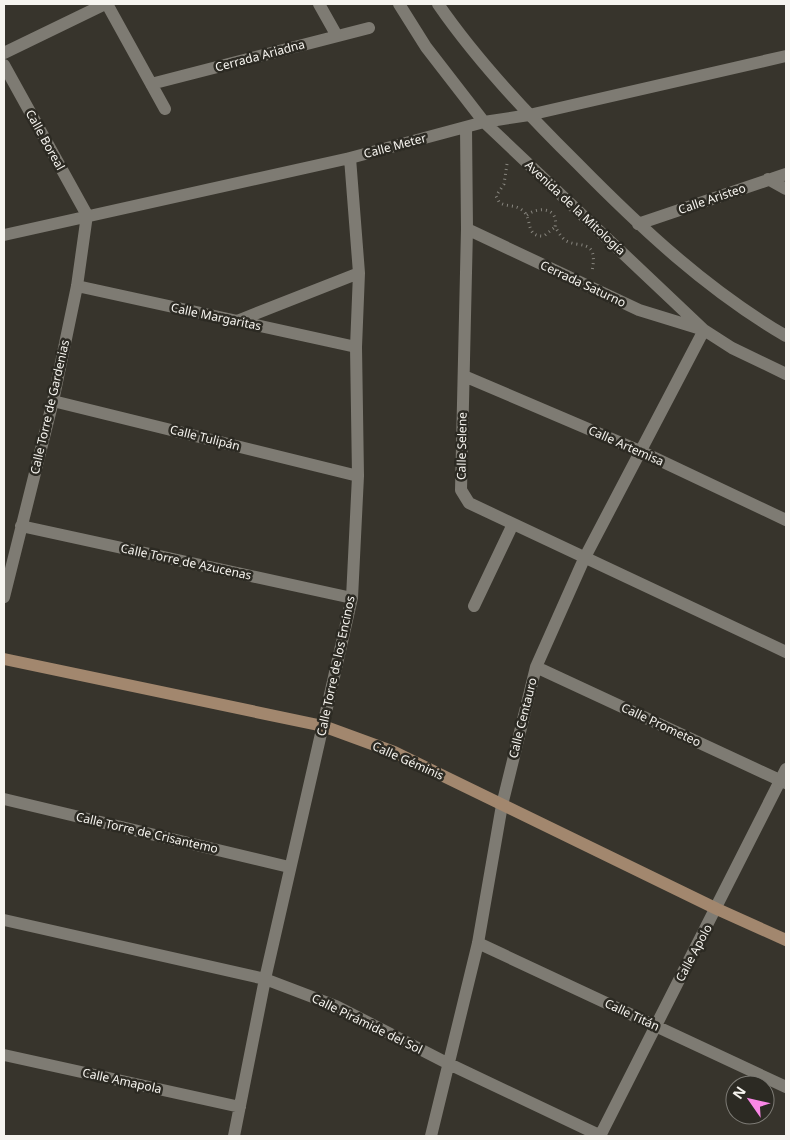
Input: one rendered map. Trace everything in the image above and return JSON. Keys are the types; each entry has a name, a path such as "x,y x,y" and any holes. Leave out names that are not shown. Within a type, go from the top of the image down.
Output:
{"street":[{"path":"4,53 106,4 165,109"},
{"path":"319,4 337,36"},
{"name":"Avenida de la Mitología","path":"399,4 426,47 484,122 704,330 732,348 786,374"},
{"path":"438,4 452,24 528,115 638,224 703,279 756,318 786,336"},
{"name":"Cerrada Ariadna","path":"152,84 369,28"},
{"name":"Calle Meter","path":"4,235 350,158 484,122 528,115 786,56"},
{"name":"Calle Boreal","path":"4,65 87,216"},
{"name":"Calle Selene","path":"466,127 467,229 461,490 463,497 469,503 584,559 786,652"},
{"name":"Calle Torre de los Encinos","path":"234,1136 289,868 352,598 358,476 356,347 359,273 350,158"},
{"name":"Calle Aristeo","path":"638,224 786,174"},
{"path":"768,179 786,189"},
{"name":"Calle Torre de Gardenias","path":"4,597 52,401 77,286 87,216"},
{"name":"Cerrada Saturno","path":"467,229 639,310 704,330"},
{"path":"237,321 359,273"},
{"name":"Calle Margaritas","path":"77,286 356,347"},
{"name":"Calle Centauro","path":"431,1136 447,1063 478,943 502,805 536,668 584,559 704,330"},
{"name":"Calle Artemisa","path":"464,376 640,451 786,520"},
{"name":"Calle Tulipán","path":"52,401 358,476"},
{"path":"474,606 513,524"},
{"name":"Calle Torre de Azucenas","path":"21,526 352,598"},
{"name":"Calle Géminis","path":"4,659 323,726 394,752 717,909 786,940"},
{"name":"Calle Prometeo","path":"536,668 784,778"},
{"name":"Calle Apolo","path":"600,1136 655,1025 784,778"},
{"name":"Calle Torre de Crisantemo","path":"4,799 289,868"},
{"name":"Calle Pirámide del Sol","path":"4,920 265,979 336,1006 447,1063 600,1136"},
{"name":"Calle Titán","path":"478,943 786,1087"},
{"name":"Calle Amapola","path":"4,1054 240,1107"}],"path":[{"path":"510,146 504,184 498,191 497,199 503,205 521,208 527,215 529,228 536,235 544,236 555,227"},
{"path":"527,215 536,210 547,210 555,219 555,227 566,240 584,244 592,253 594,260 589,287"}]}
